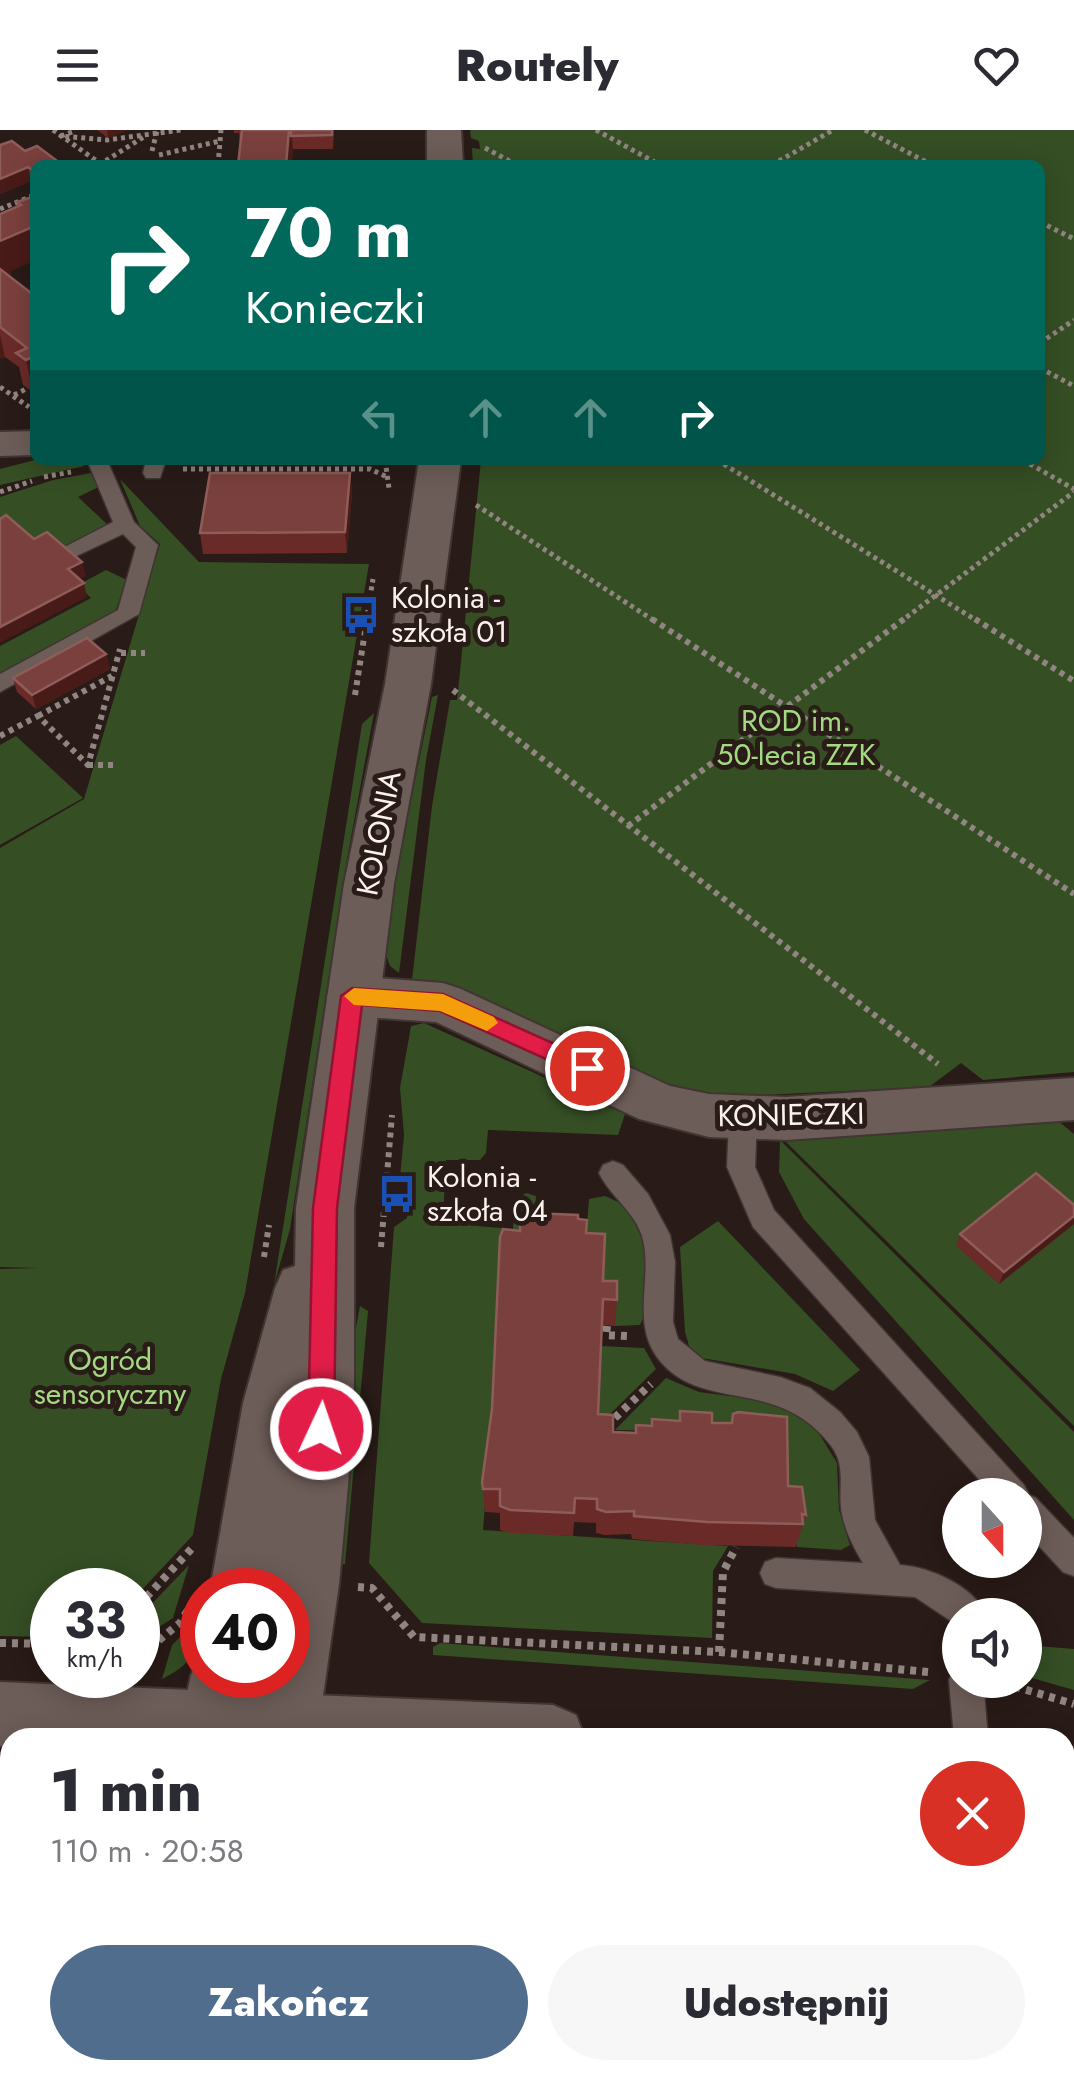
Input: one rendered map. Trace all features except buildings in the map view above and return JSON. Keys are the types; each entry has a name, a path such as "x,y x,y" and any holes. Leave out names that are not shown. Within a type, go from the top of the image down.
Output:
{"street":[{"path":"444,130 445,160"},
{"path":"0,444 30,443"},
{"name":"KOLONIA","path":"284,1728 307,1584 317,1486 323,1400 325,1208 369,884 411,666 439,465"},
{"name":"KONIECZKI","path":"352,996 443,1003 658,1104 690,1114 743,1120 1070,1103"},
{"name":"KOLONIA","path":"226,1568 325,1208"},
{"path":"0,1714 216,1711 274,1728"}],"lane":[{"path":"0,684 128,614 146,546 125,525 99,465"},
{"path":"62,554 125,525"},
{"path":"743,1120 742,1167 763,1218 998,1478"},
{"path":"613,1173 640,1204 658,1237 660,1327 666,1347 705,1376 793,1392 842,1435 856,1464 857,1509 866,1538 890,1579"},
{"path":"1042,1526 1074,1561"},
{"path":"776,1573 890,1579 935,1590 946,1598"},
{"path":"960,1698 968,1728"}],"path":[{"path":"53,130 94,160"},
{"path":"109,160 156,131 181,130"},
{"path":"218,160 221,130"},
{"path":"596,130 651,160"},
{"path":"781,160 833,130"},
{"path":"865,130 922,160"},
{"path":"152,151 156,131"},
{"path":"61,136 72,132"},
{"path":"61,136 107,140 148,135"},
{"path":"159,155 220,140"},
{"path":"480,146 507,160"},
{"path":"0,209 30,197"},
{"path":"1045,225 1074,240"},
{"path":"22,287 30,286"},
{"path":"1045,340 1074,320"},
{"path":"1045,371 1074,386"},
{"path":"0,387 30,407"},
{"path":"13,396 28,388"},
{"path":"370,469 387,476 385,465"},
{"path":"725,465 1074,681"},
{"path":"628,826 1074,491 1031,465"},
{"path":"475,504 1074,894"},
{"path":"88,765 128,614"},
{"path":"120,653 145,653"},
{"path":"0,736 113,676"},
{"path":"458,692 944,1069"},
{"path":"38,716 88,765 115,766"},
{"path":"598,1426 609,1426 676,1358"},
{"path":"160,1582 200,1539"},
{"path":"719,1652 723,1572 736,1546"},
{"path":"352,1587 372,1588 414,1637 719,1652 942,1675"},
{"path":"160,1640 180,1625"},
{"path":"0,1643 30,1644"},
{"path":"1042,1695 1074,1704"}],"green space":[{"name":"ROD im. 50-lecia ZZK","path":"470,130 1074,130 1074,1072 983,1080 961,1063 929,1087 717,1097 668,1087 453,992 412,980 432,806 450,700 457,700 480,465 1045,465 1045,160 473,160 472,148 480,149 479,141 471,138"},
{"path":"30,461 30,465 84,466 0,485 0,469"},
{"path":"91,473 101,486 78,497 109,526 58,550 0,533 0,497"},
{"name":"Ogród sensoryczny","path":"120,479 199,562 369,564 245,1293 221,1379 193,1535 160,1570 30,1568 30,1637 0,1636 0,1269 39,1268 0,1267 0,848 84,799 160,544 140,526"},
{"path":"106,570 127,580 115,612 0,675 0,646 91,598 78,585"},
{"path":"438,695 399,973 390,966 385,951 394,884 432,697"},
{"path":"374,713 347,859 290,1229 274,1285 362,724"},
{"path":"16,736 83,798 0,845 0,745"},
{"path":"424,1023 625,1114 618,1135 488,1130 486,1153 480,1160 446,1160 443,1220 477,1220 477,1226 513,1229 514,1200 526,1193 536,1196 535,1223 587,1225 589,1199 605,1196 627,1206 645,1245 644,1316 640,1325 615,1326 615,1308 506,1240 483,1530 728,1546 713,1571 712,1638 422,1623 369,1563 394,1227 407,1218 409,1188 400,1178 404,1135 400,1088 411,1026"},
{"path":"1051,1115 1074,1134 1074,1426 785,1141"},
{"path":"780,1140 1074,1432 1074,1520 1042,1484 1042,1478 1036,1478 804,1219 779,1172"},
{"path":"718,1221 860,1370 833,1391 795,1374 702,1358 689,1346 680,1247"},
{"path":"360,1306 368,1311 345,1564 335,1566 342,1404"},
{"path":"600,1346 644,1348 656,1369 607,1417 598,1417"},
{"path":"666,1378 699,1392 761,1400 812,1422 837,1463 839,1510 850,1545 841,1550 797,1547 796,1511 738,1433 615,1430"},
{"path":"180,1574 180,1595 173,1618 160,1626 160,1595"},
{"path":"180,1637 180,1668 162,1679 172,1645"},
{"path":"440,1643 930,1680 913,1689 433,1655 433,1647"},
{"path":"1042,1646 1074,1649 1074,1690 1042,1681"}],"slow traffic":[{"path":"354,996 443,1003 487,1023"}],"place":[{"name":"Kolonia - szkoła 01","path":"361,615"},
{"name":"Kolonia - szkoła 04","path":"397,1194"}],"route":[{"path":"321,1429 325,1208 352,996 443,1003 587,1068"}]}
